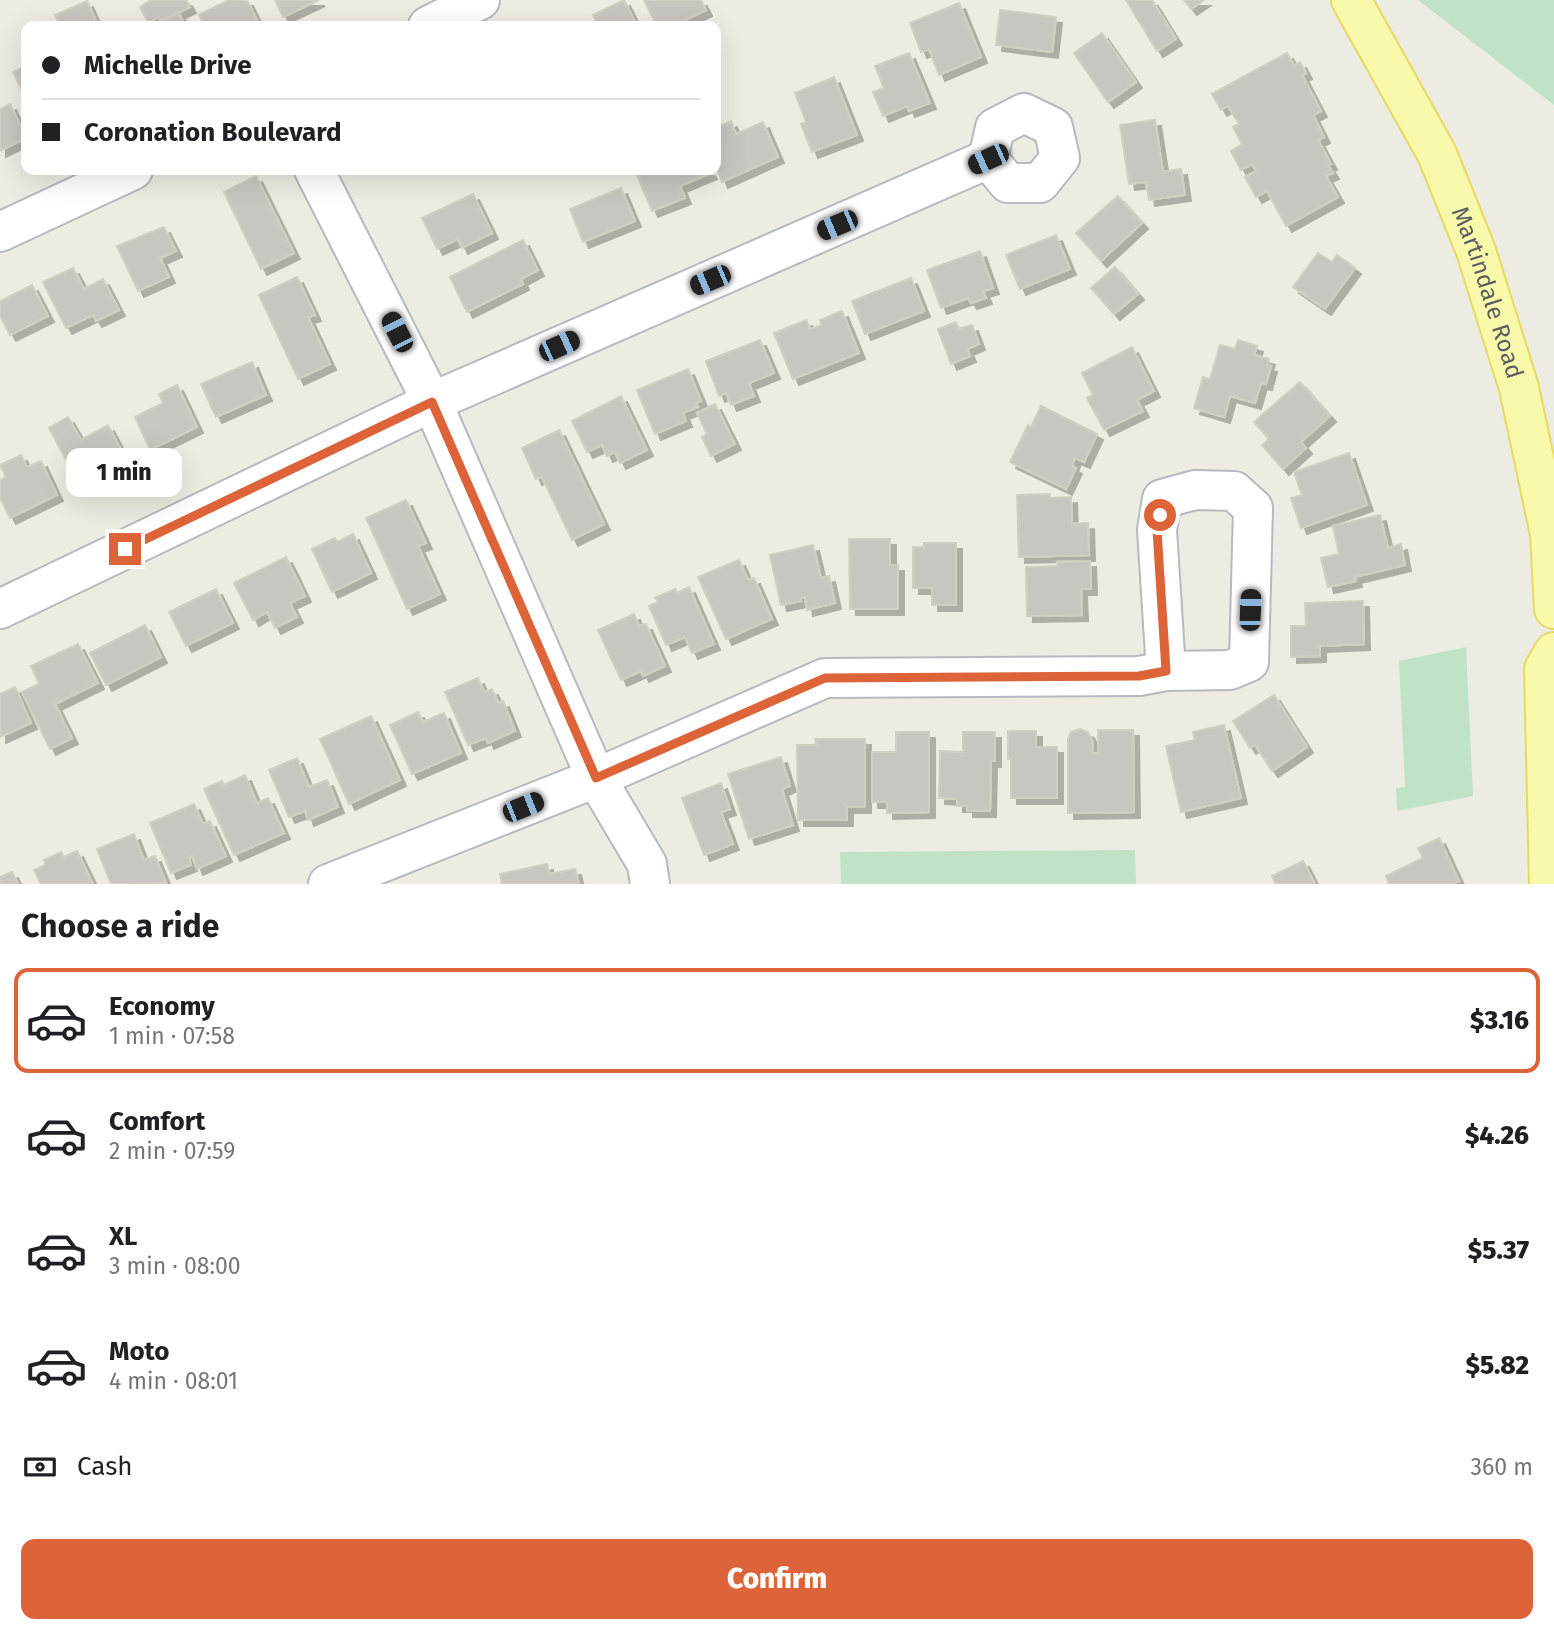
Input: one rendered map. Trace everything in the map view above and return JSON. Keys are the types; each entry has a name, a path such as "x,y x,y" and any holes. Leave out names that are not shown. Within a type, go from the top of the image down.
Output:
{"main road":[{"name":"Martindale Road","path":"1352,0 1437,154 1476,251 1519,388 1549,534 1554,609"},
{"path":"1549,884 1544,669 1554,652"}],"street":[{"path":"438,21 480,0"},
{"path":"0,608 432,402 988,159"},
{"path":"0,232 122,175"},
{"path":"317,175 432,402 596,778 647,864 650,884"},
{"path":"328,884 596,778 825,678 1139,676 1166,671 1230,670 1249,662 1252,508 1234,491 1195,489 1162,499 1157,530 1166,671"}],"green space":[{"path":"1418,0 1554,0 1554,105"},
{"path":"1466,647 1473,796 1397,811 1396,788 1405,787 1399,661"},
{"path":"1135,850 1136,884 841,884 840,852"}],"building":[{"path":"151,0 186,0 190,7 161,21 159,17 147,21 140,7"},
{"path":"229,0 247,0 258,21 202,21 199,15"},
{"path":"275,0 319,0 283,17"},
{"path":"624,0 634,21 596,21 593,15"},
{"path":"644,0 701,0 706,10 683,21 654,21"},
{"path":"1126,0 1152,0 1176,39 1157,51"},
{"path":"1184,0 1204,0 1191,9"},
{"path":"87,1 96,21 58,21 55,15"},
{"path":"959,3 981,57 939,75 929,49 921,52 910,23"},
{"path":"1000,10 1056,17 1052,52 996,45"},
{"path":"179,13 183,21 161,21"},
{"path":"1102,33 1136,82 1108,102 1074,53"},
{"path":"909,53 930,103 909,111 907,106 883,116 873,92 884,88 875,66"},
{"path":"1287,53 1294,66 1300,62 1306,73 1302,75 1321,111 1313,115 1324,137 1318,140 1333,173 1326,176 1338,197 1286,226 1267,191 1256,197 1245,177 1256,171 1252,164 1241,170 1231,151 1242,144 1233,127 1239,124 1228,106 1221,110 1212,94"},
{"path":"21,68 21,88 13,72"},
{"path":"834,77 857,135 812,152 801,124 806,122 795,93"},
{"path":"10,104 21,127 21,140 0,151 0,109"},
{"path":"1155,120 1163,172 1181,169 1185,195 1149,200 1146,182 1129,184 1120,125"},
{"path":"731,121 736,134 763,122 778,157 722,182 719,175 721,126"},
{"path":"637,175 706,175 680,186 685,198 652,211"},
{"path":"256,176 294,253 261,269 224,192"},
{"path":"621,188 635,221 583,242 570,209"},
{"path":"473,194 492,233 462,248 458,239 437,249 422,218"},
{"path":"1118,196 1142,223 1101,261 1076,233"},
{"path":"164,227 176,251 160,258 169,277 138,291 117,246"},
{"path":"1056,235 1070,269 1020,289 1006,255"},
{"path":"523,240 538,270 521,279 523,284 467,312 450,277"},
{"path":"980,251 993,288 983,291 986,298 971,303 968,298 941,308 927,270"},
{"path":"1318,253 1332,262 1337,255 1355,268 1325,309 1293,287"},
{"path":"1115,267 1138,294 1114,314 1091,288"},
{"path":"73,268 84,289 103,279 119,310 96,321 93,315 66,328 43,282"},
{"path":"297,277 315,315 308,317 330,364 298,379 259,295"},
{"path":"911,278 924,311 865,334 852,301"},
{"path":"32,285 48,316 10,335 0,316 0,301"},
{"path":"842,311 859,353 793,379 774,333 806,320 810,329 822,325 820,320"},
{"path":"956,322 959,329 972,325 979,344 967,349 970,356 951,364 938,329"},
{"path":"760,340 774,373 749,383 754,396 731,405 726,393 719,396 706,361"},
{"path":"1238,340 1257,346 1254,355 1269,359 1267,365 1271,366 1266,384 1261,383 1255,403 1230,396 1224,417 1194,408 1203,377 1210,379 1220,345 1235,349"},
{"path":"1132,347 1154,391 1137,400 1143,411 1104,430 1087,398 1093,395 1082,373"},
{"path":"252,362 266,395 216,417 201,384"},
{"path":"688,369 701,401 696,403 698,407 683,413 686,421 655,434 637,390"},
{"path":"1300,382 1330,416 1301,442 1306,448 1283,469 1262,445 1269,439 1254,422"},
{"path":"177,385 197,427 150,450 135,417 163,403 159,394"},
{"path":"621,396 647,450 620,463 615,452 607,456 602,445 587,452 572,421"},
{"path":"715,404 735,444 711,456 702,437 707,434 697,413"},
{"path":"1041,406 1097,434 1084,462 1075,458 1072,466 1076,468 1066,489 1010,462 1028,425 1031,427"},
{"path":"68,417 81,440 108,425 127,461 102,475 98,468 77,480 49,428"},
{"path":"559,430 604,524 572,540 542,477 536,479 522,448"},
{"path":"1349,453 1367,505 1301,528 1291,498 1302,495 1294,472"},
{"path":"21,455 27,467 41,461 57,495 10,518 0,498 0,480 6,477 0,465"},
{"path":"1050,494 1050,498 1071,497 1072,524 1088,523 1089,555 1019,557 1017,495"},
{"path":"406,500 426,543 418,546 440,594 407,609 366,518"},
{"path":"1380,515 1388,548 1401,544 1405,565 1355,577 1356,581 1328,587 1321,558 1339,554 1333,526"},
{"path":"353,534 371,573 332,592 312,549 335,538 337,542"},
{"path":"849,539 890,539 890,565 898,565 898,609 850,609"},
{"path":"924,543 956,543 956,605 932,605 932,588 913,588 913,547 924,547"},
{"path":"813,545 821,578 829,576 835,603 807,610 805,597 800,598 801,601 781,605 770,555"},
{"path":"286,557 305,596 290,603 297,617 275,628 267,612 253,620 234,583"},
{"path":"739,560 748,580 754,578 772,619 726,639 698,577"},
{"path":"1090,561 1091,589 1081,589 1082,615 1027,616 1026,567"},
{"path":"689,587 714,644 692,653 685,637 666,645 649,606 658,602 655,598 675,589 677,593"},
{"path":"216,589 233,623 186,646 169,612"},
{"path":"1363,601 1364,644 1320,646 1320,656 1291,657 1291,626 1306,626 1305,603"},
{"path":"634,614 639,626 646,624 665,666 643,676 641,671 621,680 598,630"},
{"path":"145,625 161,657 106,685 90,653"},
{"path":"78,644 98,683 55,704 72,738 50,749 22,692 39,684 31,666"},
{"path":"478,678 484,692 492,689 498,703 503,701 515,731 488,743 486,738 468,745 445,692"},
{"path":"15,687 31,723 0,737 0,694"},
{"path":"1274,695 1307,747 1272,771 1255,745 1250,748 1233,721"},
{"path":"418,712 423,722 444,713 461,753 412,774 390,725"},
{"path":"371,716 400,780 349,804 320,739"},
{"path":"1224,725 1241,798 1181,812 1166,746 1195,740 1193,732"},
{"path":"1080,729 1088,732 1093,742 1092,753 1098,753 1098,730 1133,730 1134,812 1068,813 1068,739 1071,732"},
{"path":"1008,731 1036,731 1036,747 1057,747 1057,798 1011,798"},
{"path":"896,732 929,732 929,812 887,813 887,802 872,802 872,752 896,752"},
{"path":"963,732 995,732 995,761 991,761 990,811 967,811 967,806 957,806 957,799 939,798 940,751 963,752"},
{"path":"815,739 865,739 865,807 847,807 847,820 798,820 797,745 816,745"},
{"path":"781,757 790,786 782,789 793,825 749,839 728,774"},
{"path":"297,758 309,787 327,780 338,807 308,820 305,811 289,817 269,770"},
{"path":"245,775 257,803 268,798 284,833 234,855 204,789 222,781 224,785"},
{"path":"721,783 730,809 721,812 733,844 704,855 682,798"},
{"path":"194,804 203,824 210,821 226,856 197,869 192,856 189,858 191,865 171,873 150,823"},
{"path":"134,834 144,860 155,856 166,883 111,884 97,849"},
{"path":"1439,838 1459,881 1452,884 1389,884 1386,876 1423,858 1418,848"},
{"path":"77,851 93,884 41,884 34,870 45,865 44,860 61,852 64,857"},
{"path":"1303,861 1315,884 1276,884 1272,876"},
{"path":"547,864 549,874 575,869 579,884 502,884 500,874"},
{"path":"12,872 18,884 0,884 0,877"}],"route":[{"path":"125,549 432,402 596,778 825,678 1139,676 1166,671 1157,530 1160,515"}]}
